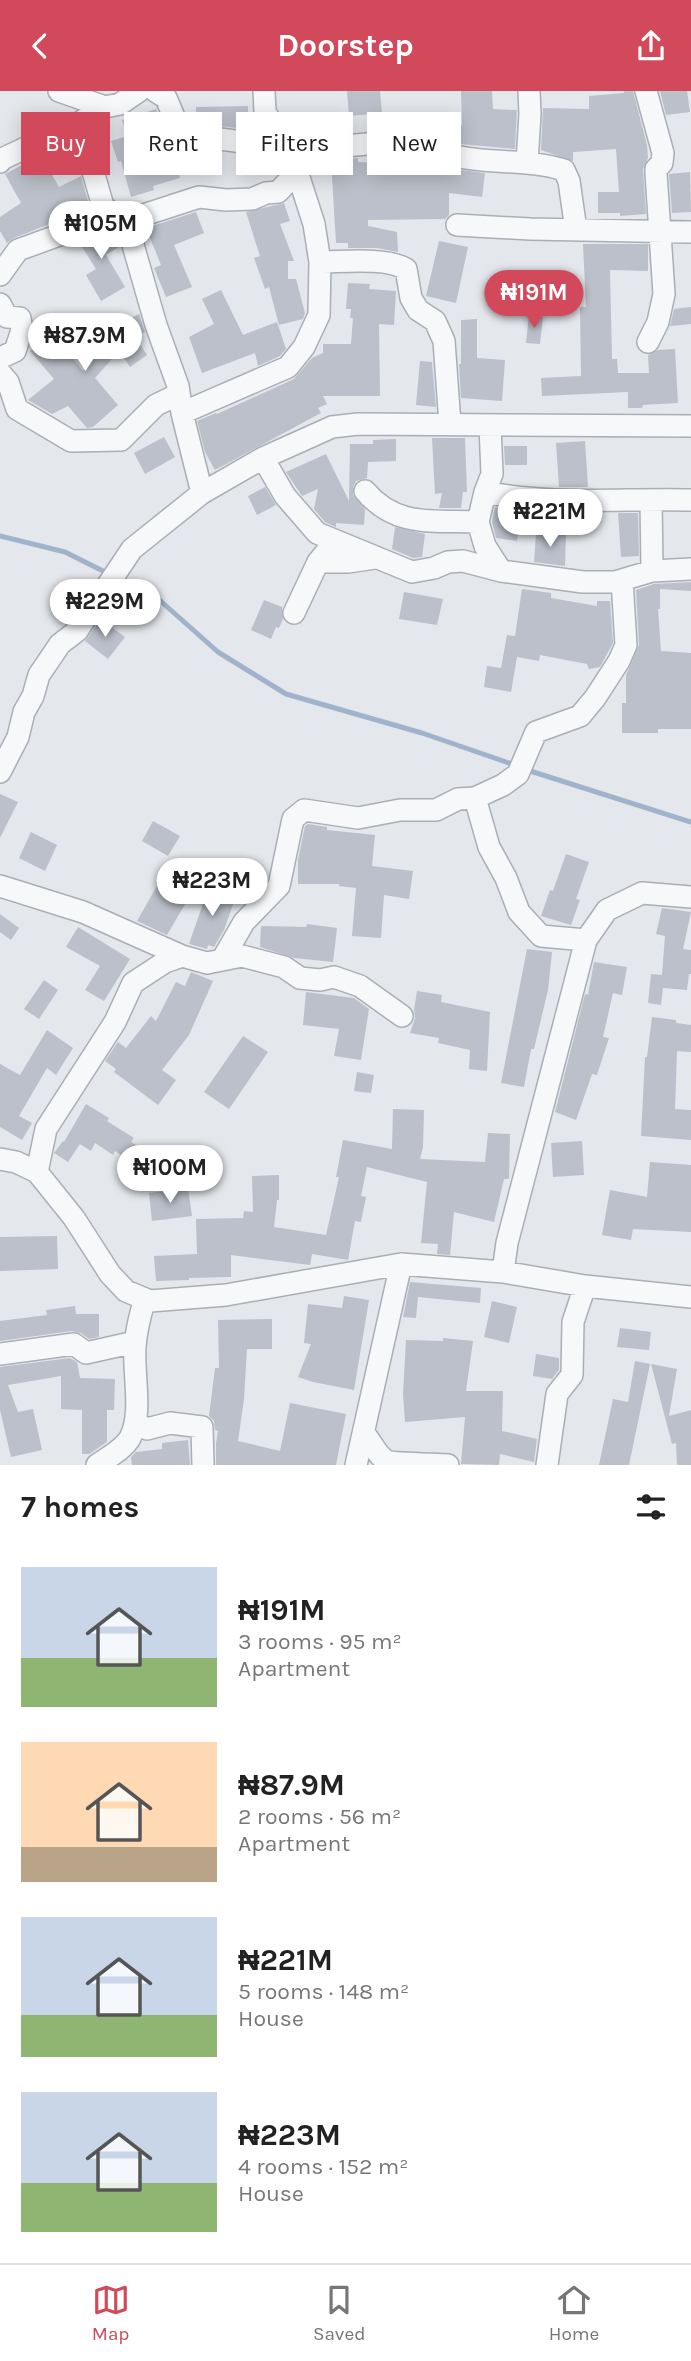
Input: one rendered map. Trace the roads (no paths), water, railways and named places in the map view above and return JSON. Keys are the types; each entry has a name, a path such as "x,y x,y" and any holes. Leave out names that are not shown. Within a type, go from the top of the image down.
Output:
{"street":[{"path":"59,91 105,107"},
{"path":"97,112 120,104 139,91"},
{"path":"155,91 166,98 183,138 204,137 236,141"},
{"path":"264,91 265,112"},
{"path":"527,163 529,91"},
{"path":"646,91 663,153 662,163 656,173 664,295 658,322 648,342"},
{"path":"353,145 401,141 417,143 454,156 527,163 564,170 569,181 576,230"},
{"path":"0,162 21,150"},
{"path":"94,175 103,206 122,222 131,238 156,325 178,386 202,493"},
{"path":"122,222 199,197 252,199 266,193 278,192 296,175"},
{"path":"0,373 8,382 17,409 71,441 121,440 156,405 180,403 288,367 304,347 320,315 320,262 314,224 300,175"},
{"path":"0,275 18,250 62,234 103,206"},
{"path":"457,225 691,232"},
{"path":"320,262 377,262 406,269 414,304 418,310 435,321 444,341 450,424"},
{"path":"0,304 8,317 20,319 22,330 15,351 0,358"},
{"path":"0,772 18,737 38,675 60,644 77,631 132,549 202,493 263,458 332,427 358,424 691,426"},
{"path":"490,425 492,474 478,523 485,547 501,571"},
{"path":"263,458 285,496 317,533 412,572 448,562 463,561 501,571 583,582 622,580 652,571 691,569"},
{"path":"365,491 393,515 424,522 446,520 478,523"},
{"path":"485,492 514,498 566,502 691,500"},
{"path":"651,500 652,571"},
{"path":"294,613 317,562 335,541"},
{"path":"317,562 376,558"},
{"path":"222,960 244,922 279,885 293,819 304,810 358,818 400,810 436,810 458,799 475,798 503,785 518,774 536,732 580,716 595,698 626,645 622,580"},
{"path":"475,798 489,847 520,912 541,936 586,940"},
{"path":"0,886 83,912 182,956 207,963 243,956 284,967 300,978 320,980 334,977 347,981 360,986 402,1016"},
{"path":"503,1272 506,1243 586,940 607,910 642,893 691,897"},
{"path":"37,1172 46,1129 115,1022 133,983 165,961 182,956"},
{"path":"0,1159 16,1162 37,1172 74,1218 110,1274 126,1291 150,1301 226,1295 401,1264 503,1272 585,1286 691,1297"},
{"path":"356,1465 401,1264"},
{"path":"547,1465 557,1394 572,1375 573,1322 585,1286"},
{"path":"97,1465 122,1448 136,1423 135,1342 145,1299"},
{"path":"0,1354 74,1343 86,1353 135,1342"},
{"path":"136,1423 147,1429 170,1423 202,1427 203,1465"},
{"path":"364,1433 385,1460 448,1465"}],"waterway":[{"path":"0,536 65,552 109,574"},
{"path":"117,578 156,597 218,652 286,694 422,733 515,765"},
{"path":"524,769 691,822"}]}
